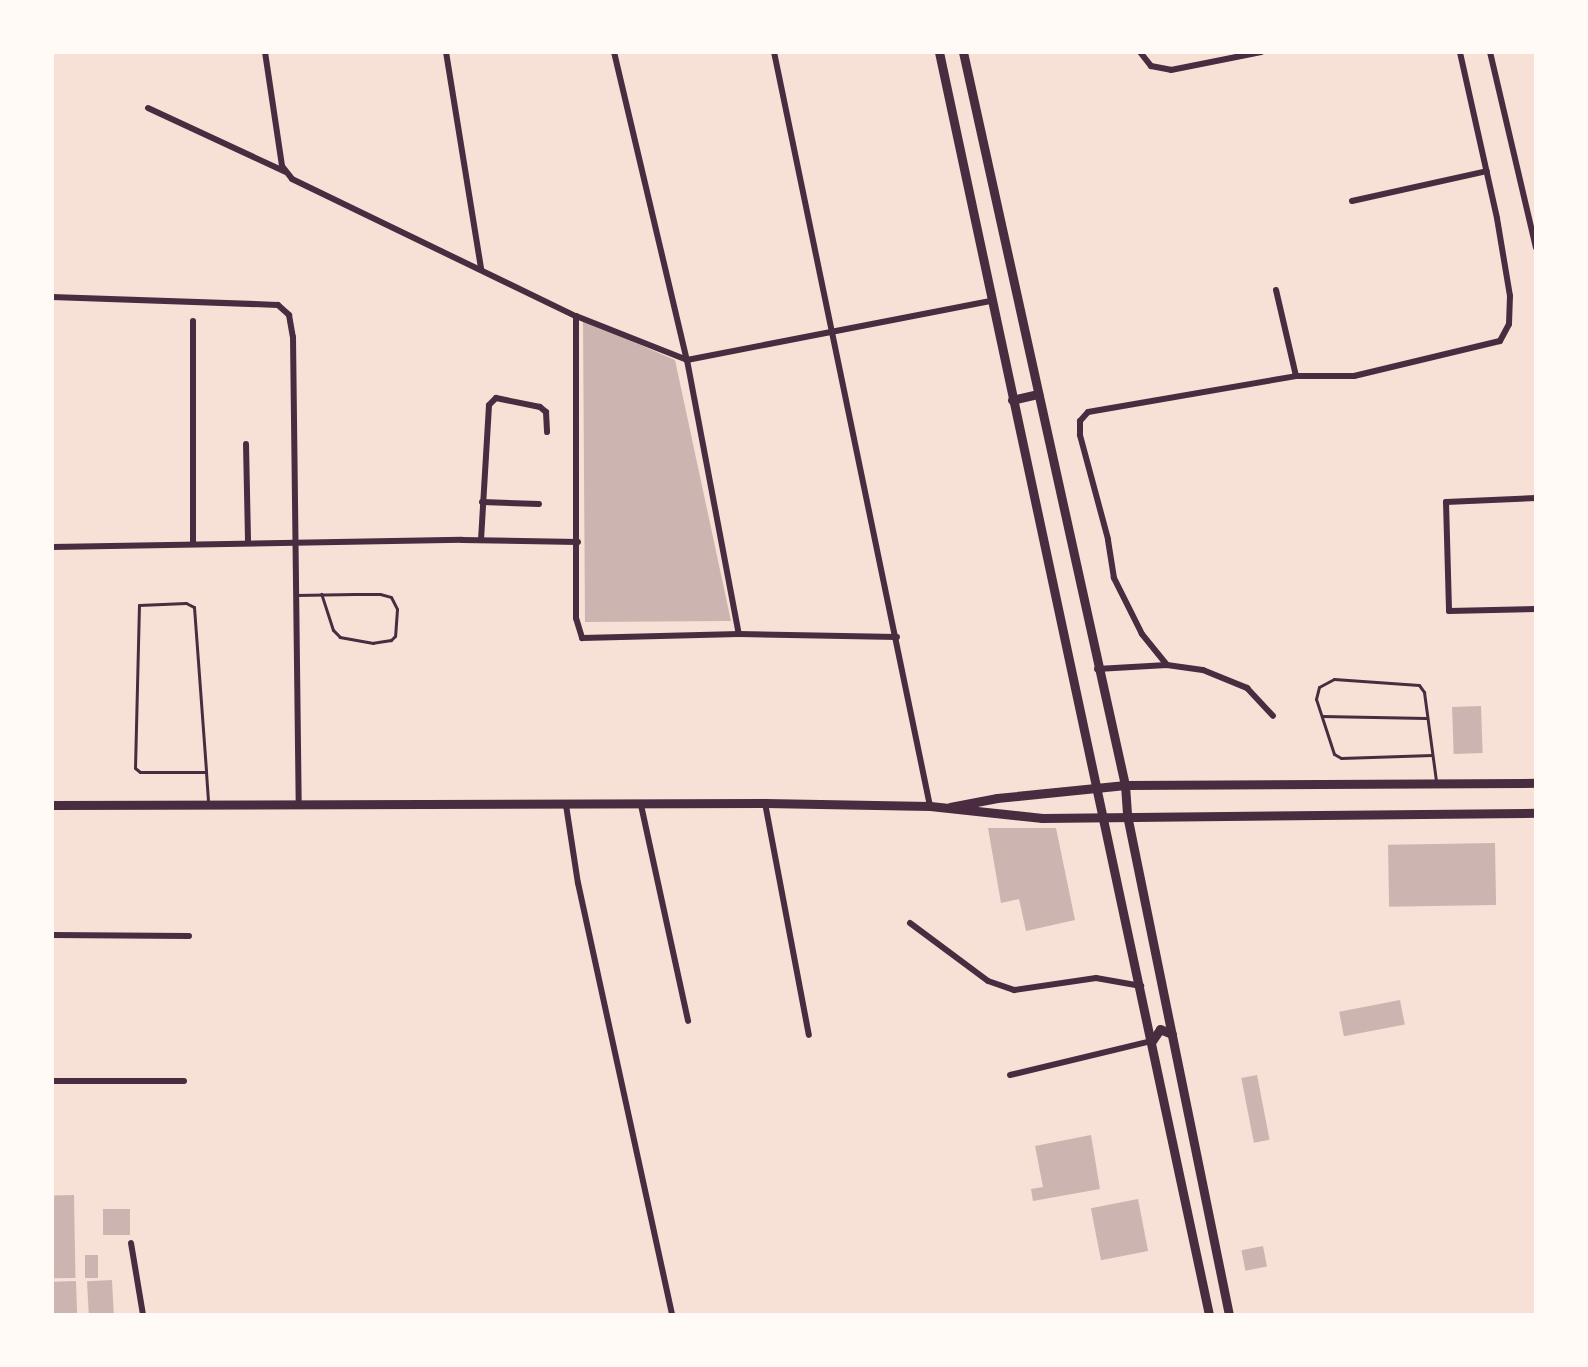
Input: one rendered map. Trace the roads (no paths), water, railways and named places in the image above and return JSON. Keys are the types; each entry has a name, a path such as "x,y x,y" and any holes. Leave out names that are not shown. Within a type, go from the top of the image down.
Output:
{"main road":[{"path":"939,52 1209,1315"},
{"path":"963,52 1125,785 1127,815 1229,1315"},
{"path":"1012,400 1038,394"},
{"path":"946,808 997,798 1125,785 1536,783"},
{"path":"52,805 765,803 930,806 1008,816 1104,818 1127,815 1536,813"},
{"path":"1152,1041 1160,1029 1172,1034"}],"street":[{"path":"265,52 275,126 286,172"},
{"path":"446,52 481,269"},
{"path":"614,52 687,360 739,634"},
{"path":"774,52 930,806"},
{"path":"1140,52 1145,61 1159,69 1190,67 1261,52"},
{"path":"1167,665 1142,634 1114,578 1108,539 1080,435 1080,421 1088,412 1296,376 1354,376 1500,341 1509,324 1510,296 1487,171 1460,52"},
{"path":"1490,52 1536,248"},
{"path":"148,108 286,172 307,187 576,316 687,360 990,301"},
{"path":"1352,201 1487,171"},
{"path":"1276,290 1296,376"},
{"path":"52,297 278,305 292,323 299,803"},
{"path":"576,316 579,634 588,640 739,634 897,637"},
{"path":"193,321 193,544"},
{"path":"481,540 489,405 496,398 540,407 546,412 547,432"},
{"path":"246,444 248,543"},
{"path":"1536,498 1446,502 1449,611 1536,609"},
{"path":"482,502 539,504"},
{"path":"52,547 481,540 578,542"},
{"path":"1097,669 1167,665 1203,670 1247,688 1273,716"},
{"path":"765,803 809,1035"},
{"path":"566,805 578,883 672,1315"},
{"path":"641,805 688,1021"},
{"path":"910,923 988,981 1014,990 1096,978 1141,986"},
{"path":"52,935 189,936"},
{"path":"1010,1075 1152,1041"},
{"path":"52,1081 184,1081"},
{"path":"131,1243 143,1315"}],"lane":[{"path":"296,595 321,594 391,597 397,609 395,636 385,642 373,643 340,637 333,630 321,594"},
{"path":"206,772 140,772 135,768 139,605 186,603 194,607 206,772 208,804"},
{"path":"1432,755 1341,758 1334,754 1316,699 1319,687 1334,679 1416,683 1424,692 1436,782"},
{"path":"1322,716 1428,718"}]}
